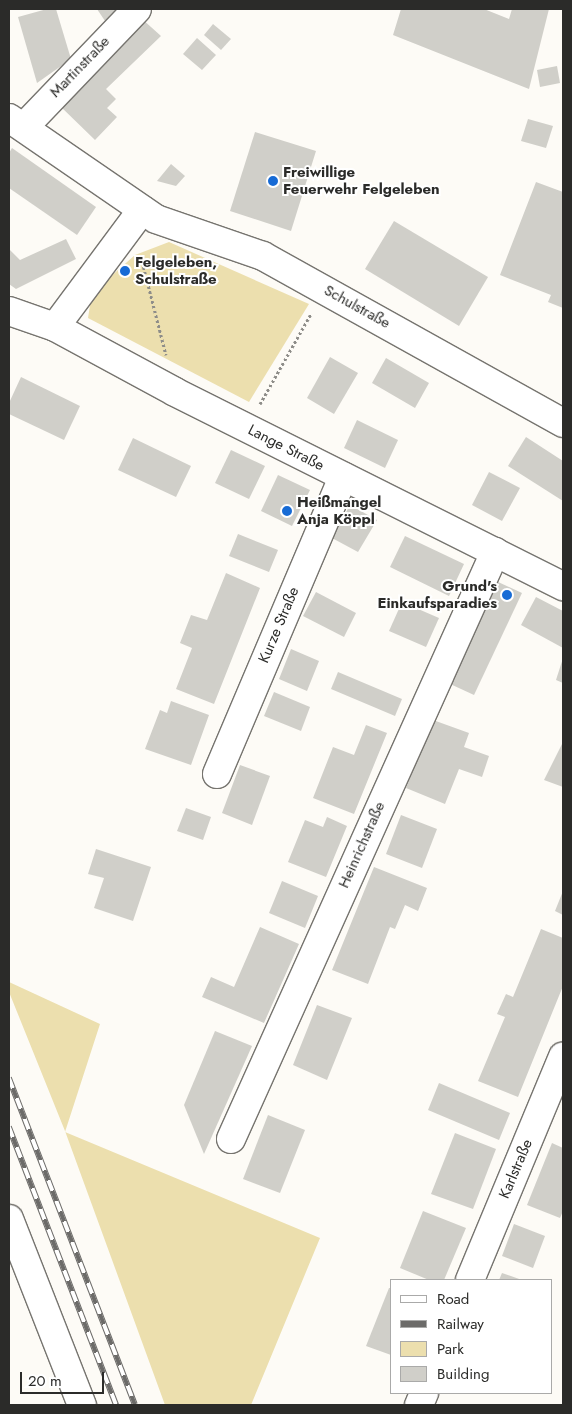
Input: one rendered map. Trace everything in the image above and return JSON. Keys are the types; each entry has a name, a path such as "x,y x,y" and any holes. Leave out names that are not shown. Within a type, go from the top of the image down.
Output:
{"street":[{"name":"Martinstraße","path":"16,123 137,9"},
{"name":"Schulstraße","path":"16,123 156,219 263,256 563,423"},
{"path":"55,327 142,210"},
{"name":"Lange Straße","path":"9,311 55,327 175,392 563,586"},
{"name":"Kurze Straße","path":"217,774 343,477"},
{"name":"Heinrichstraße","path":"231,1139 495,552"},
{"name":"Karlstraße","path":"470,1279 563,1057"},
{"path":"9,1219 82,1405"}],"path":[{"path":"126,233 141,256 175,392"},
{"path":"246,428 325,289"}],"green space":[{"path":"169,242 309,304 249,402 88,318 92,293 135,255"},
{"path":"9,982 100,1024 65,1131 9,992"},
{"path":"65,1132 320,1238 251,1405 165,1405"}],"building":[{"path":"47,9 56,9 71,59 37,83 18,17"},
{"path":"97,9 126,9 109,27"},
{"path":"401,9 484,9 509,19 512,9 549,9 529,89 393,35"},
{"path":"141,18 161,36 106,89 116,99 107,108 117,117 95,140 59,105"},
{"path":"213,24 231,39 221,50 204,35"},
{"path":"197,38 216,55 202,70 183,54"},
{"path":"557,66 560,83 540,87 537,70"},
{"path":"528,119 553,126 546,148 521,141"},
{"name":"Freiwillige Feuerwehr Felgeleben","path":"255,132 316,151 291,231 230,211"},
{"path":"12,148 96,207 77,235 9,188 9,153"},
{"path":"171,164 185,176 176,186 157,181"},
{"path":"536,182 563,192 563,308 548,302 551,295 500,275"},
{"path":"394,221 488,277 459,326 365,269"},
{"path":"66,239 76,259 16,289 9,284 9,249 20,260"},
{"path":"330,357 358,373 334,414 307,398"},
{"path":"386,358 429,383 415,408 372,383"},
{"path":"21,377 80,406 64,440 9,414 9,403"},
{"path":"357,420 398,440 385,468 344,448"},
{"path":"526,437 563,461 563,501 508,466"},
{"path":"133,438 191,466 176,497 118,470"},
{"path":"231,450 265,466 249,499 215,483"},
{"path":"489,472 520,488 502,521 472,505"},
{"path":"278,475 310,490 292,526 261,511"},
{"path":"350,505 377,520 358,552 332,538"},
{"path":"238,534 278,550 269,572 229,556"},
{"path":"405,536 464,564 449,596 390,567"},
{"path":"226,573 260,588 214,704 176,689 192,648 180,643 191,615 207,620"},
{"path":"496,581 522,593 474,695 448,683"},
{"path":"316,592 356,613 344,637 303,616"},
{"path":"536,597 563,611 563,648 521,625"},
{"path":"402,602 439,618 426,647 389,631"},
{"path":"291,649 319,661 307,691 279,679"},
{"path":"563,658 563,683 556,680"},
{"path":"338,672 402,699 395,716 331,689"},
{"path":"274,692 310,707 301,731 264,716"},
{"path":"171,701 209,715 191,765 145,749 160,710 167,713"},
{"path":"433,720 469,733 464,747 489,756 482,777 459,769 445,804 406,788"},
{"path":"366,725 387,733 354,814 313,798 333,747 354,755"},
{"path":"563,742 563,787 544,780"},
{"path":"240,765 270,776 252,825 222,813"},
{"path":"186,808 211,817 203,840 177,831"},
{"path":"401,815 437,829 422,868 386,854"},
{"path":"327,817 347,826 326,877 288,862 305,820 323,827"},
{"path":"96,849 151,867 133,921 94,908 104,878 88,874"},
{"path":"374,867 427,888 418,911 405,905 395,929 390,927 368,984 332,970"},
{"path":"282,881 318,896 305,928 269,913"},
{"path":"563,891 563,915 555,911"},
{"path":"260,927 299,944 264,1023 202,997 211,977 234,987"},
{"path":"541,929 563,938 563,986 518,1097 478,1081 505,1017 497,1014 506,994 513,997"},
{"path":"317,1005 352,1018 327,1080 293,1065"},
{"path":"215,1031 252,1046 204,1154 184,1105"},
{"path":"439,1083 510,1113 499,1140 428,1110"},
{"path":"268,1115 305,1130 280,1193 243,1179"},
{"path":"455,1133 496,1149 473,1209 431,1194"},
{"path":"552,1143 563,1148 563,1211 560,1218 527,1205"},
{"path":"423,1211 466,1228 444,1279 427,1279 400,1268"},
{"path":"514,1224 545,1236 533,1268 502,1256"},
{"path":"502,1273 519,1279 499,1279"},
{"path":"389,1288 390,1288 390,1355 366,1346"}],"railway":[{"path":"9,1078 135,1405"},
{"path":"9,1127 116,1405"}],"place":[{"name":"Freiwillige Feuerwehr Felgeleben","path":"273,181"},
{"name":"Felgeleben, Schulstraße","path":"125,271"},
{"name":"Heißmangel Anja Köppl","path":"287,511"},
{"name":"Grund's Einkaufsparadies","path":"507,595"}]}
